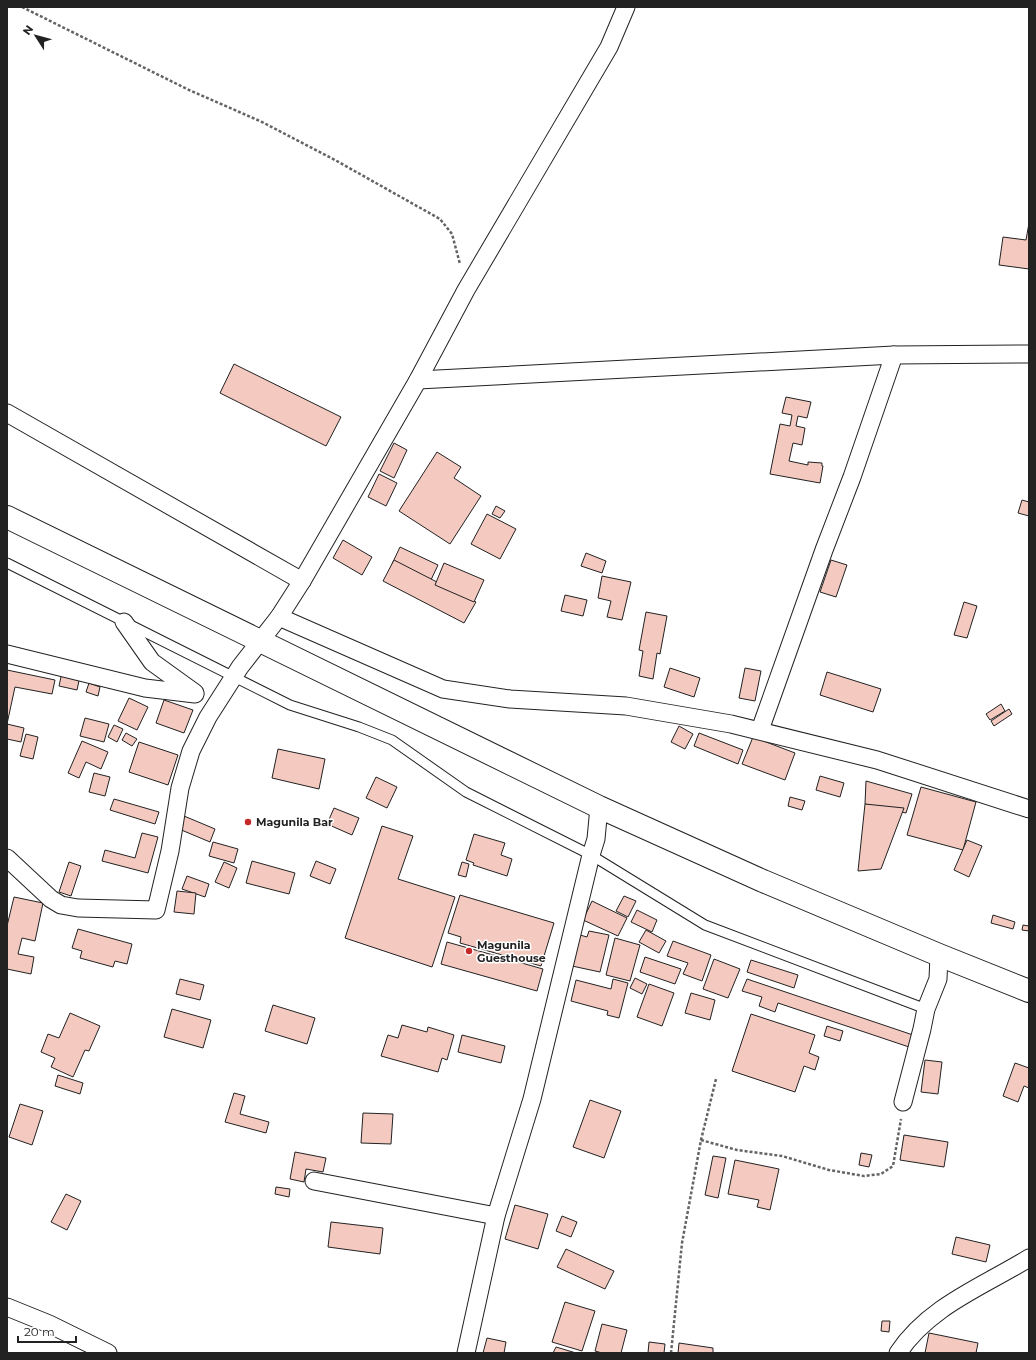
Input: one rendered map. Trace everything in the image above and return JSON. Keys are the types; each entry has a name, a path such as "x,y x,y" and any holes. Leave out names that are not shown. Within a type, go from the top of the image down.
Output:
{"highway":[{"path":"7,517 599,807 763,881 1029,991"}],"street":[{"path":"7,858 51,899 61,905 78,908 156,910 170,851 180,788 191,751 208,717 234,677 279,617 302,581 418,380 466,290 609,47 626,7"},
{"path":"418,380 894,355 1029,354"},
{"path":"760,730 824,550 852,477 894,355"},
{"path":"7,413 302,581"},
{"path":"279,617 443,689 510,700 626,706 760,730 877,760 1029,809"},
{"path":"124,622 152,662 195,694 216,704"},
{"path":"7,654 145,688 195,694"},
{"path":"466,1353 496,1216 532,1098 596,839 599,807"},
{"path":"903,1102 926,1009 938,979 939,955"},
{"path":"314,1181 496,1216"},
{"path":"898,1353 919,1329 948,1304 1029,1258"},
{"path":"7,1307 49,1324 108,1353"}],"lane":[{"path":"7,563 290,705 359,727 392,740 466,792 591,855 705,925 926,1009"}],"path":[{"path":"22,7 189,90 262,122 335,160 440,219 452,234 456,245 466,290"},
{"path":"671,1353 682,1243 700,1140 716,1079"},
{"path":"700,1140 737,1150 782,1156 829,1170 864,1176 881,1174 893,1166 903,1102"}],"building":[{"path":"1029,223 1029,269 999,265 1003,237 1026,240"},
{"path":"234,364 341,417 326,446 220,393"},
{"path":"786,397 811,402 807,418 798,416 796,426 805,428 802,445 793,443 789,461 808,465 808,462 822,463 823,466 820,483 770,474 780,424 790,426 792,415 782,413"},
{"path":"394,443 407,450 394,478 380,471"},
{"path":"437,452 461,467 454,478 481,496 450,544 399,511"},
{"path":"379,474 397,483 386,506 368,497"},
{"path":"1022,500 1029,502 1029,516 1018,513"},
{"path":"496,506 505,511 500,518 492,514"},
{"path":"487,514 516,529 500,559 471,544"},
{"path":"343,540 372,557 362,575 333,558"},
{"path":"400,547 438,565 430,582 392,564"},
{"path":"586,553 606,561 602,573 581,566"},
{"path":"394,560 476,602 464,623 383,581"},
{"path":"831,560 847,565 836,597 820,592"},
{"path":"444,563 484,580 474,602 435,585"},
{"path":"602,576 631,582 622,620 607,617 611,601 598,598"},
{"path":"565,595 587,600 583,616 561,611"},
{"path":"964,602 977,606 967,638 954,635"},
{"path":"646,612 667,616 660,654 657,653 653,679 639,676 643,651 639,650"},
{"path":"670,668 700,678 694,697 664,687"},
{"path":"745,668 761,671 755,701 739,698"},
{"path":"7,670 55,680 52,694 15,687 7,724"},
{"path":"62,672 80,676 77,690 59,686"},
{"path":"827,672 881,689 873,712 820,695"},
{"path":"89,683 100,687 98,696 86,692"},
{"path":"129,698 148,707 137,730 118,721"},
{"path":"164,700 193,710 184,733 156,723"},
{"path":"1001,704 1005,711 990,720 986,714"},
{"path":"1009,709 1012,714 994,726 991,721"},
{"path":"85,718 109,724 104,742 80,736"},
{"path":"7,724 24,728 21,742 7,739"},
{"path":"114,725 123,729 117,742 108,737"},
{"path":"679,726 693,734 685,749 671,742"},
{"path":"126,733 137,739 132,746 122,740"},
{"path":"699,733 743,750 738,764 694,746"},
{"path":"26,734 38,737 33,759 20,756"},
{"path":"753,737 795,753 785,780 742,764"},
{"path":"82,741 108,752 101,769 86,762 79,778 68,773"},
{"path":"139,742 178,755 168,785 129,772"},
{"path":"278,749 325,759 319,789 272,778"},
{"path":"94,773 110,777 105,796 89,792"},
{"path":"820,776 844,783 840,797 816,790"},
{"path":"376,777 397,787 387,808 366,798"},
{"path":"866,781 912,794 906,813 865,804"},
{"path":"921,787 976,802 963,850 907,835"},
{"path":"790,797 805,801 802,810 788,806"},
{"path":"114,799 159,812 155,824 110,810"},
{"path":"865,804 904,808 881,869 858,871"},
{"path":"334,808 359,818 352,835 327,824"},
{"path":"184,816 215,829 210,842 179,829"},
{"path":"382,826 413,836 398,879 455,897 432,967 345,938"},
{"path":"142,833 158,837 148,873 102,861 105,850 135,858"},
{"path":"474,834 505,843 501,855 512,859 507,876 473,865 474,863 466,860"},
{"path":"967,840 982,846 969,877 954,870"},
{"path":"213,842 238,849 234,863 209,856"},
{"path":"252,861 295,873 289,894 246,883"},
{"path":"316,861 336,869 330,884 310,876"},
{"path":"69,862 81,866 71,896 59,892"},
{"path":"224,862 237,868 229,888 215,882"},
{"path":"462,862 469,864 466,877 458,875"},
{"path":"187,876 209,884 205,897 182,889"},
{"path":"177,891 196,893 194,914 174,912"},
{"path":"460,895 554,923 541,966 460,943 461,937 448,933"},
{"path":"624,896 636,901 628,917 616,911"},
{"path":"14,897 43,903 35,941 22,938 18,954 34,957 31,974 7,969 7,926"},
{"path":"592,901 627,918 618,936 583,920"},
{"path":"637,910 657,920 652,932 631,922"},
{"path":"993,915 1015,922 1013,929 991,923"},
{"path":"1023,925 1029,926 1029,931 1022,930"},
{"path":"78,929 132,944 127,964 115,961 113,967 80,958 82,951 72,948"},
{"path":"646,930 666,941 659,953 639,942"},
{"path":"589,931 609,935 600,972 572,966 580,935 587,937"},
{"path":"615,938 640,945 630,981 606,975"},
{"path":"673,941 711,955 702,981 683,974 688,963 667,956"},
{"path":"447,942 543,969 537,991 441,964"},
{"path":"645,957 681,969 675,984 640,972"},
{"path":"714,959 740,969 728,998 703,989"},
{"path":"751,960 798,975 794,988 747,972"},
{"path":"635,978 647,984 642,994 630,988"},
{"path":"180,979 204,985 200,1000 176,994"},
{"path":"613,979 628,983 619,1018 607,1015 608,1011 571,1001 576,980 611,989"},
{"path":"747,979 916,1036 912,1048 778,1003 775,1012 759,1006 762,997 742,991"},
{"path":"649,984 674,993 662,1026 637,1017"},
{"path":"691,993 715,1000 710,1020 685,1013"},
{"path":"273,1005 315,1018 307,1044 265,1031"},
{"path":"172,1009 211,1020 203,1048 164,1037"},
{"path":"70,1013 100,1026 89,1051 85,1050 73,1077 51,1067 55,1058 41,1052 48,1034 59,1038"},
{"path":"751,1014 815,1035 809,1053 819,1057 815,1070 804,1066 795,1092 732,1071"},
{"path":"402,1025 427,1032 428,1027 454,1035 447,1060 442,1058 438,1072 381,1056 388,1035 398,1038"},
{"path":"827,1026 843,1031 840,1041 824,1036"},
{"path":"462,1035 505,1046 501,1063 458,1052"},
{"path":"925,1060 942,1062 938,1094 921,1092"},
{"path":"1015,1063 1029,1068 1029,1088 1024,1086 1018,1102 1003,1096"},
{"path":"58,1075 83,1083 80,1094 55,1086"},
{"path":"234,1093 245,1096 240,1114 269,1122 266,1133 225,1122"},
{"path":"590,1100 621,1111 604,1158 573,1147"},
{"path":"20,1104 43,1111 32,1145 9,1137"},
{"path":"363,1113 393,1114 391,1144 361,1143"},
{"path":"904,1135 948,1142 944,1167 900,1160"},
{"path":"295,1152 326,1158 323,1172 306,1169 304,1182 290,1179"},
{"path":"861,1153 872,1155 869,1167 859,1165"},
{"path":"713,1156 726,1158 718,1198 705,1195"},
{"path":"735,1160 779,1169 770,1210 757,1207 759,1200 728,1194"},
{"path":"276,1187 290,1189 289,1197 275,1194"},
{"path":"66,1194 81,1201 67,1230 51,1222"},
{"path":"515,1205 548,1214 538,1249 505,1239"},
{"path":"562,1216 577,1222 571,1237 556,1231"},
{"path":"331,1222 383,1228 380,1254 328,1247"},
{"path":"956,1237 990,1245 986,1262 952,1254"},
{"path":"566,1249 614,1271 605,1289 557,1267"},
{"path":"565,1302 595,1311 582,1351 552,1342"},
{"path":"882,1321 890,1321 889,1332 881,1331"},
{"path":"602,1324 627,1330 621,1353 602,1353 595,1351"},
{"path":"929,1333 978,1343 976,1353 925,1353"},
{"path":"487,1338 506,1342 504,1353 483,1353"},
{"path":"649,1342 665,1344 664,1353 648,1353"},
{"path":"679,1343 713,1348 713,1353 678,1353"},
{"path":"556,1347 576,1353 553,1353"}],"place":[{"name":"Magunila Bar","path":"248,822"},
{"name":"Magunila Guesthouse","path":"469,951"}]}
